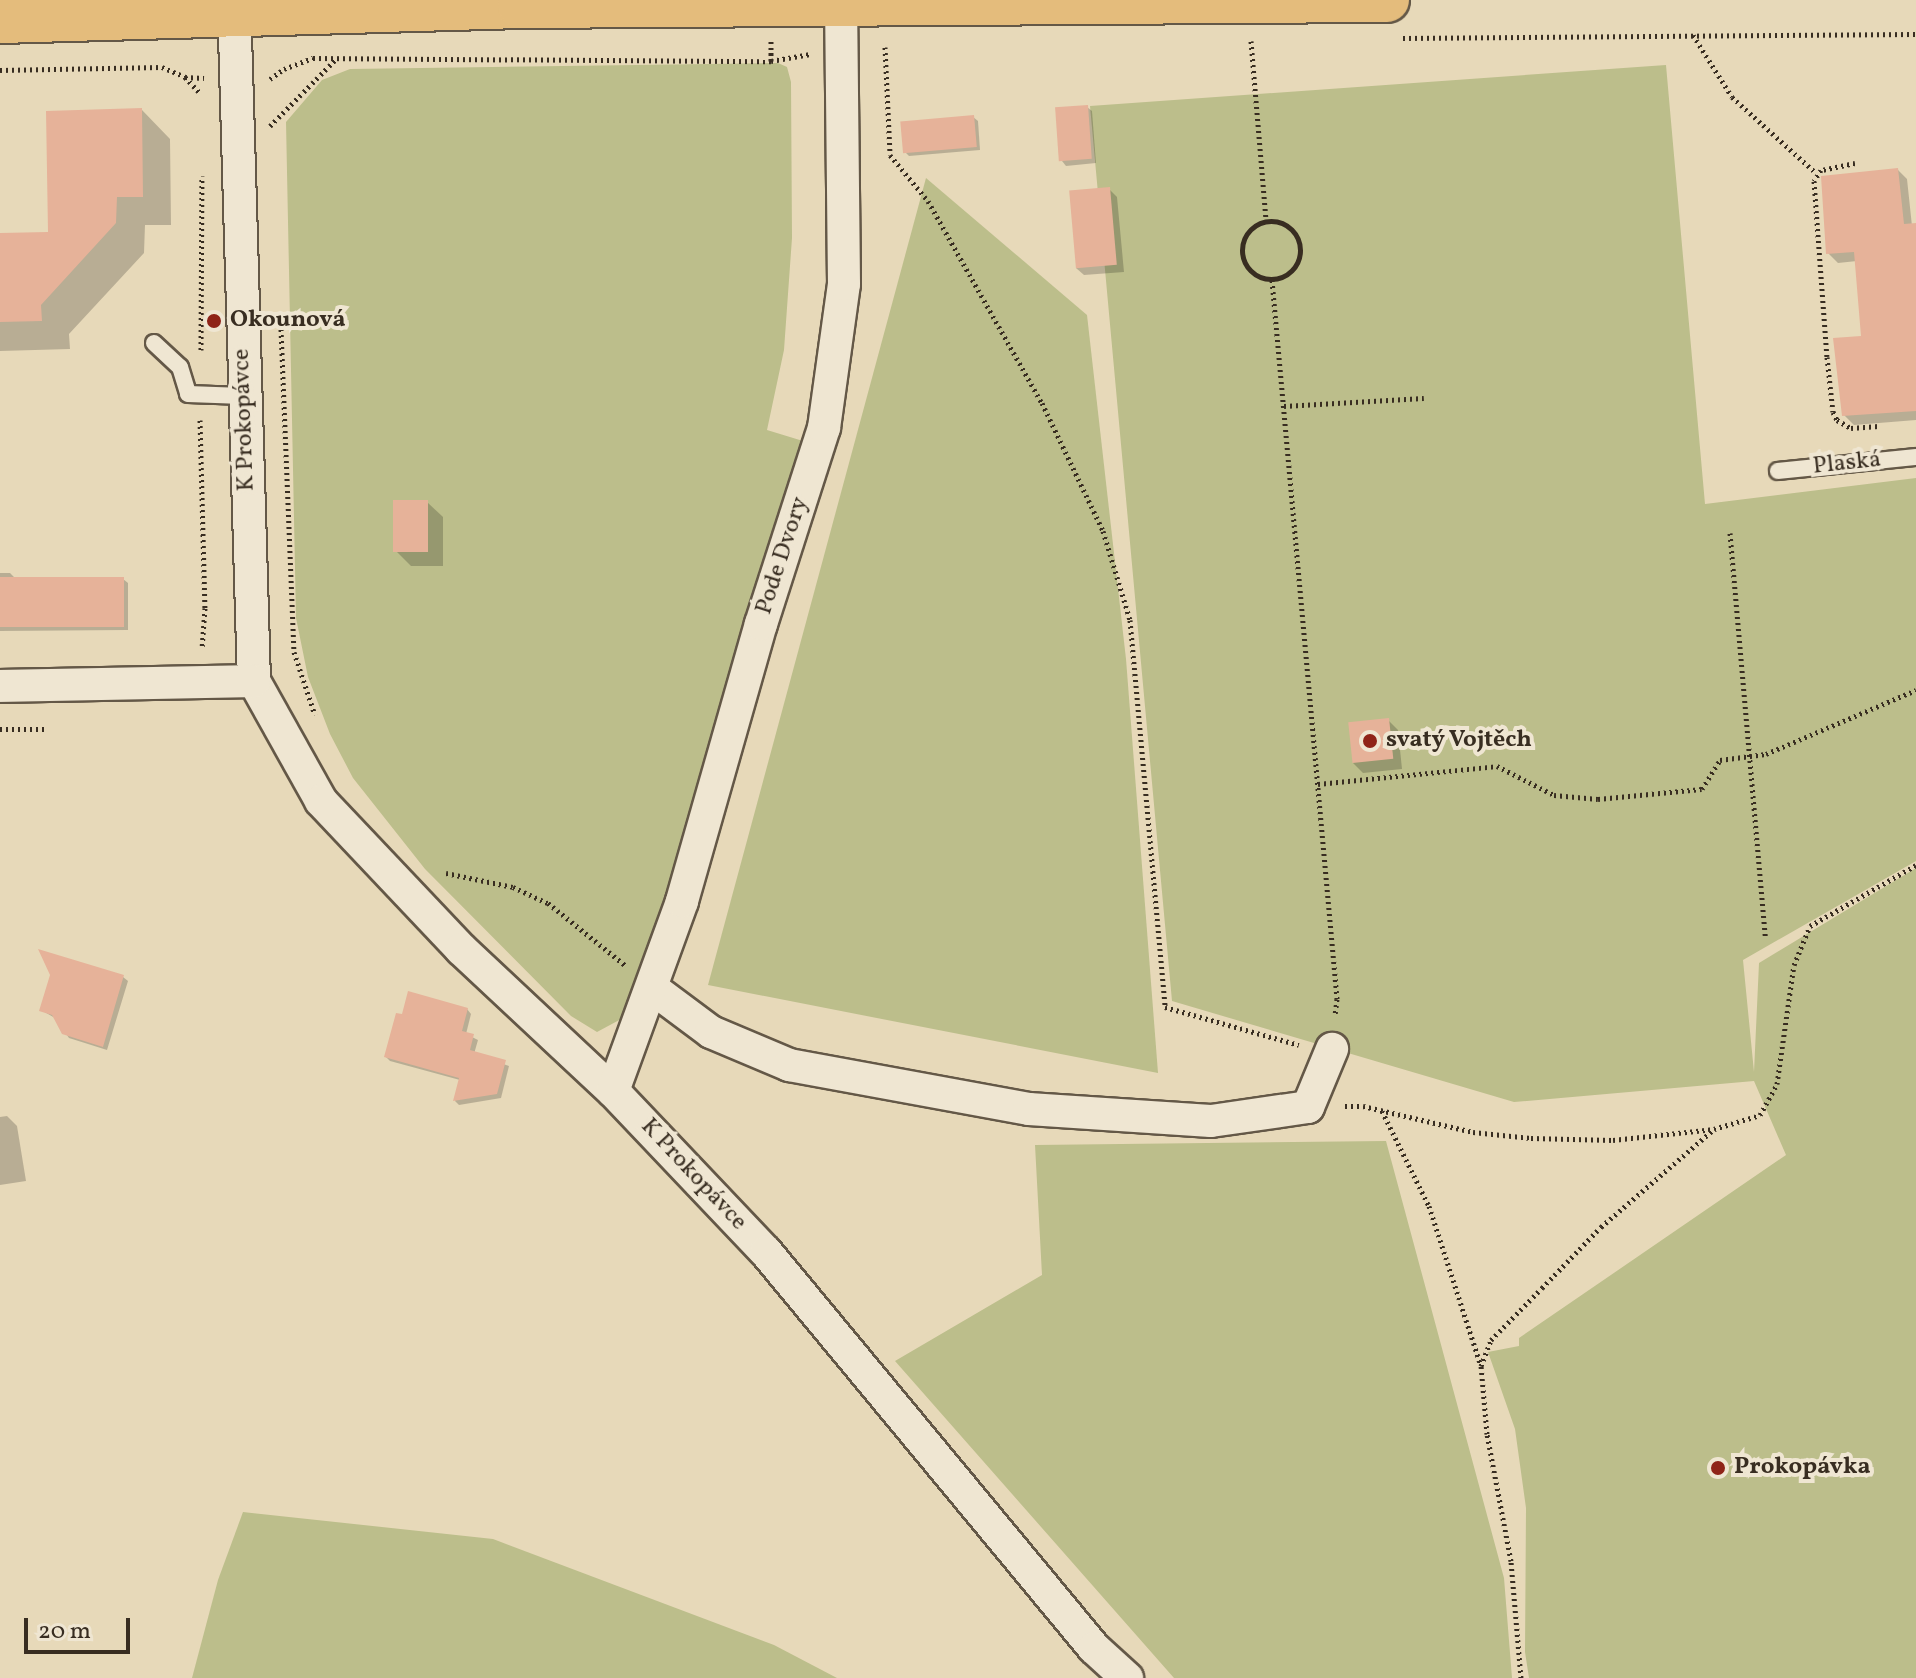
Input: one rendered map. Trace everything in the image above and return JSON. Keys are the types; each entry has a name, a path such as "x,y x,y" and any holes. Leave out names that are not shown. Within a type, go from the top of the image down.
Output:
{"main road":[{"path":"0,21 234,7 841,3 1390,19"}],"street":[{"name":"Pode Dvory","path":"613,1091 682,901 761,624 824,428 844,284 841,3"},
{"name":"K Prokopávce","path":"234,7 243,396 254,681 321,801 461,949 613,1091 766,1252 1094,1648 1127,1678"},
{"path":"0,686 254,681"},
{"path":"652,988 711,1032 789,1065 1014,1106 1211,1121 1308,1107 1330,1055"}],"lane":[{"path":"154,343 180,367 188,394 201,397 243,396"},
{"name":"Plaská","path":"1778,471 1916,457"}],"path":[{"path":"1390,19 1693,34 1916,34"},
{"path":"1693,34 1732,97 1816,173"},
{"path":"1235,40 1267,39"},
{"path":"1251,40 1266,221"},
{"path":"272,94 271,79 284,69 313,58 771,61 840,48 898,45"},
{"path":"885,47 890,155 928,201 1042,403 1103,531 1130,620 1165,1007 1330,1055 1337,999 1272,280"},
{"path":"239,151 273,124 336,58"},
{"path":"0,70 162,67 185,77 201,93 202,104"},
{"path":"272,109 273,140"},
{"path":"1816,173 1855,163"},
{"path":"192,657 203,647 205,608 201,397 202,172"},
{"path":"1816,173 1813,200 1833,412 1843,425 1851,428 1879,426"},
{"path":"1266,221 1287,225 1300,242 1298,263 1282,278 1272,280 1253,274 1242,258 1244,239 1249,230 1266,221"},
{"path":"280,316 294,652 318,725"},
{"path":"1284,406 1424,398"},
{"path":"1730,533 1765,936"},
{"path":"1318,784 1497,766 1554,795 1598,799 1702,789 1720,760 1766,754 1916,690"},
{"path":"0,729 44,729"},
{"path":"1308,1107 1363,1106 1473,1132 1531,1138 1613,1140 1714,1129 1760,1115 1777,1084 1794,965 1810,926 1916,865"},
{"path":"446,873 513,887 548,903 587,931 652,988"},
{"path":"1381,1110 1429,1206 1481,1366 1487,1434 1511,1561 1521,1678"},
{"path":"1481,1366 1491,1340 1601,1227 1714,1129"}],"green space":[{"path":"778,63 787,67 791,82 792,238 784,350 767,430 803,441 641,981 623,1018 597,1032 571,1016 425,869 353,778 330,734 308,677 296,618 286,122 322,80 350,69"},
{"path":"1666,65 1705,504 1916,478 1916,861 1743,960 1754,1072 1759,963 1916,868 1916,1678 1529,1678 1525,1652 1526,1508 1515,1429 1488,1352 1519,1346 1519,1338 1786,1155 1754,1081 1514,1102 1172,1001 1090,106"},
{"path":"926,178 1087,315 1126,659 1158,1073 708,985"},
{"path":"1386,1141 1504,1578 1512,1678 1174,1678 895,1361 1042,1275 1035,1145"},
{"path":"243,1512 493,1539 774,1645 837,1678 192,1678 218,1580"}],"building":[{"path":"1088,105 1092,159 1059,161 1055,107"},
{"path":"142,108 143,197 117,197 116,223 41,305 42,321 0,322 0,233 48,232 46,111"},
{"path":"974,115 977,147 903,153 900,121"},
{"path":"1898,168 1904,224 1916,223 1916,411 1842,416 1833,338 1861,336 1854,252 1826,254 1821,176"},
{"path":"1110,187 1117,265 1076,268 1069,191"},
{"path":"393,500 428,500 428,552 393,552"},
{"path":"0,577 124,577 124,627 0,627"},
{"name":"svatý Vojtěch","path":"1389,718 1393,759 1353,763 1348,722"},
{"path":"38,949 124,975 103,1047 62,1034 52,1015 39,1011 50,975"},
{"path":"408,991 468,1008 462,1031 474,1034 470,1050 506,1060 497,1094 453,1101 459,1078 384,1057 396,1013 402,1014"}],"place":[{"name":"Okounová","path":"214,321"},
{"name":"svatý Vojtěch","path":"1370,741"},
{"name":"Prokopávka","path":"1718,1468"}]}
